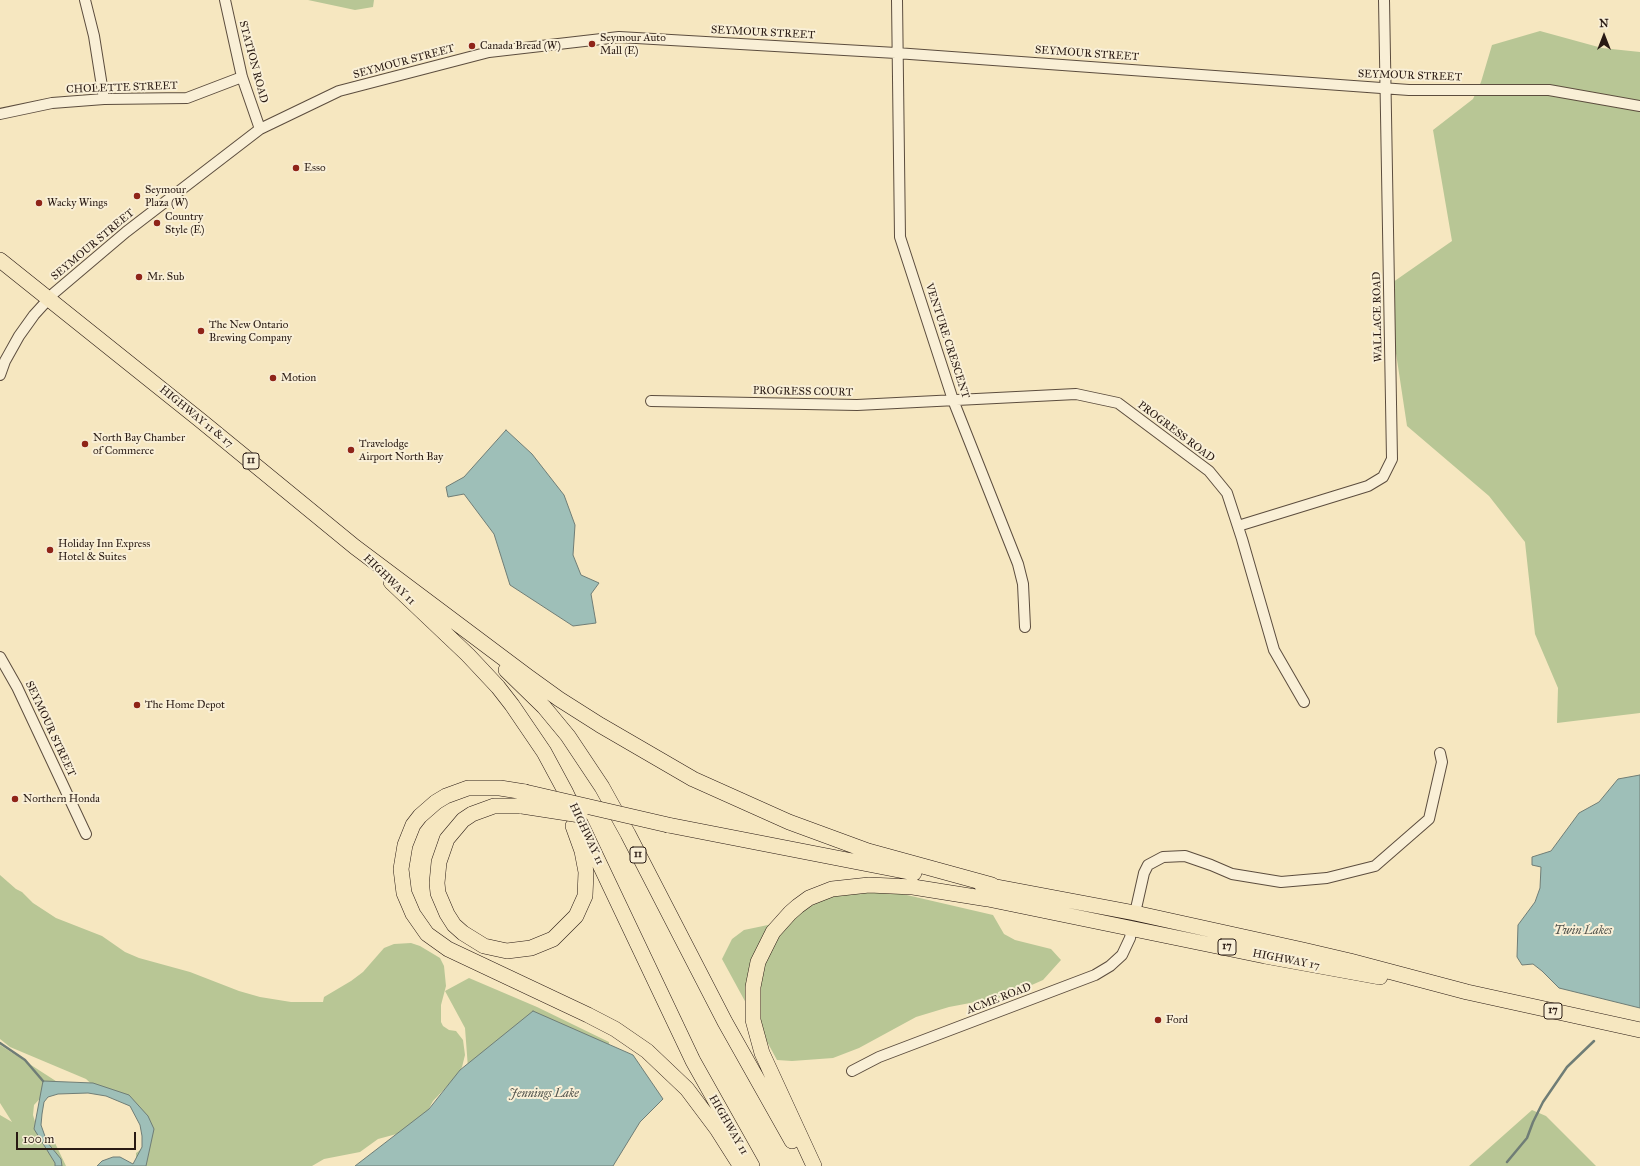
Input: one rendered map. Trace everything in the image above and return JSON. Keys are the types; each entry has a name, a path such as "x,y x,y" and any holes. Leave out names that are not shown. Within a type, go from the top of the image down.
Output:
{"highway":[{"name":"HIGHWAY 11 & 17","path":"0,260 356,547 408,592"},
{"name":"HIGHWAY 11","path":"408,592 493,682 540,746 559,778 690,1054 714,1100 752,1166"},
{"name":"HIGHWAY 11","path":"408,592 505,668 544,708 568,736 588,765 628,834 725,1022 807,1166"},
{"path":"408,592 559,699 636,748 693,779 815,832 990,892"},
{"path":"512,706 573,826 584,862 586,884 585,896 576,916 569,926 553,939 531,948 507,951 495,950 472,940 454,924 447,914 438,893 437,883 439,862 447,839 463,820 472,814 494,806 524,799"},
{"path":"741,1166 717,1129 687,1089 647,1051 615,1029 448,949 427,934 413,914 404,893 401,869 405,845 413,825 420,816 432,805 446,796 468,788 500,788 524,799 666,830 800,852 936,877 990,892"},
{"path":"814,1166 768,1068 758,1042 753,1020 752,998 755,975 762,952 773,932 790,913 809,898 826,891 843,887 869,884 990,892"},
{"name":"HIGHWAY 17","path":"990,892 1350,961 1467,992 1640,1030"}],"street":[{"path":"85,0 94,36 104,99"},
{"name":"STATION ROAD","path":"225,0 242,77 260,129"},
{"name":"VENTURE CRESCENT","path":"897,0 896,53 900,237 954,400 1018,564 1023,584 1025,628"},
{"name":"WALLACE ROAD","path":"1238,526 1368,486 1383,477 1392,459 1384,0"},
{"name":"SEYMOUR STREET","path":"0,375 12,347 26,325 49,299 126,232 260,129 340,90 489,52 619,37 896,53 1409,90 1549,90 1640,106"},
{"name":"CHOLETTE STREET","path":"0,114 52,103 104,99 187,98 242,77"},
{"path":"0,357 12,347"},
{"name":"PROGRESS ROAD","path":"954,400 1076,394 1118,403 1209,472 1227,493 1274,650 1304,702"},
{"name":"PROGRESS COURT","path":"651,401 857,405 954,400"},
{"name":"SEYMOUR STREET","path":"0,657 17,687 86,834"},
{"path":"1134,920 1144,873 1148,865 1163,857 1185,856 1232,874 1281,882 1327,878 1375,866 1429,819 1442,762 1440,753"},
{"name":"ACME ROAD","path":"852,1071 879,1057 1095,975 1110,966 1122,955 1130,938 1134,920"}],"green space":[{"path":"308,0 374,0 373,7 355,10"},
{"path":"1540,31 1602,48 1640,52 1640,713 1557,723 1558,688 1535,634 1525,542 1489,496 1407,426 1386,287 1452,241 1433,130 1473,99 1481,82 1492,45"},
{"path":"0,875 16,889 22,892 33,903 56,918 102,936 125,952 139,958 190,972 239,991 260,997 291,1002 323,1002 324,997 363,972 384,948 394,944 411,943 420,946 440,958 444,966 446,986 441,1005 441,1022 443,1026 449,1030 456,1031 463,1040 465,1055 462,1067 455,1078 433,1101 427,1112 404,1132 378,1139 360,1152 324,1159 312,1166 136,1166 136,1153 143,1148 144,1115 130,1106 99,1091 86,1079 10,1047 0,1039"},
{"path":"855,883 993,915 1004,934 1015,940 1051,949 1061,960 1043,980 1007,996 949,1007 916,1017 859,1048 833,1058 792,1061 777,1060 722,959 732,939 744,930 787,921 844,886"},
{"path":"469,978 537,1007 609,1042 610,1077 426,1166 468,1068 465,1028 445,991"},
{"path":"0,1045 62,1085 46,1092 34,1105 33,1115 39,1135 43,1140 55,1143 66,1166 0,1166 0,1115 12,1122 0,1103"},
{"path":"1532,1110 1546,1116 1596,1166 1469,1166"}],"water":[{"path":"506,430 532,454 564,495 575,525 573,555 581,575 599,583 591,594 596,623 573,626 510,585 494,534 464,494 448,497 446,487 464,477"},
{"name":"Twin Lakes","path":"1640,775 1640,1008 1559,988 1533,964 1522,965 1517,957 1518,925 1535,902 1540,888 1541,867 1532,865 1532,857 1551,851 1579,813 1599,802 1618,779"},
{"name":"Jennings Lake","path":"533,1011 633,1055 663,1099 640,1122 613,1166 355,1166 429,1109 460,1070"},
{"path":"43,1081 93,1083 129,1095 148,1116 154,1129 146,1166 97,1166 102,1161 113,1157 120,1157 133,1164 142,1147 142,1136 140,1125 130,1106 106,1096 88,1093 58,1094 48,1097 44,1102 41,1125 47,1142 61,1159 62,1166 55,1166 55,1163 34,1129"}],"waterway":[{"path":"1507,1162 1527,1138 1543,1102 1567,1067 1594,1041"},
{"path":"0,1043 25,1060 43,1081"}],"place":[{"name":"Seymour Auto Mall (E)","path":"592,44"},
{"name":"Canada Bread (W)","path":"472,46"},
{"name":"Esso","path":"296,168"},
{"name":"Seymour Plaza (W)","path":"137,196"},
{"name":"Wacky Wings","path":"39,203"},
{"name":"Country Style (E)","path":"157,223"},
{"name":"Mr. Sub","path":"139,277"},
{"name":"The New Ontario Brewing Company","path":"201,331"},
{"name":"Motion","path":"273,378"},
{"name":"North Bay Chamber of Commerce","path":"85,444"},
{"name":"Travelodge Airport North Bay","path":"351,450"},
{"name":"Holiday Inn Express Hotel & Suites","path":"50,550"},
{"name":"The Home Depot","path":"137,705"},
{"name":"Northern Honda","path":"15,799"},
{"name":"Ford","path":"1158,1020"}]}
